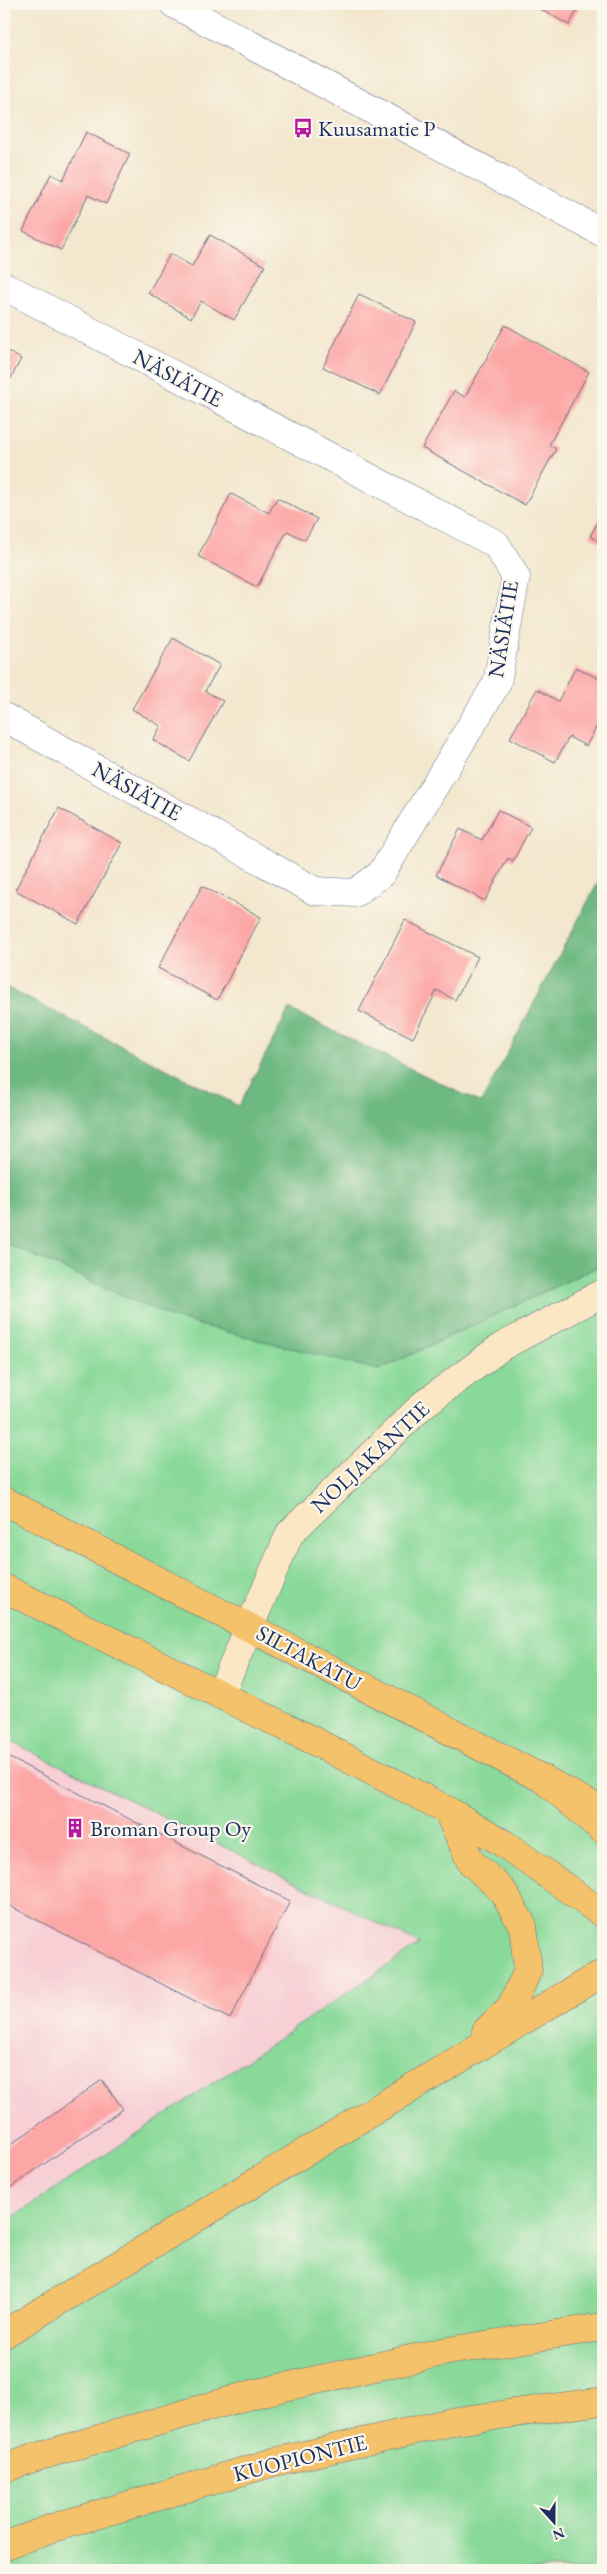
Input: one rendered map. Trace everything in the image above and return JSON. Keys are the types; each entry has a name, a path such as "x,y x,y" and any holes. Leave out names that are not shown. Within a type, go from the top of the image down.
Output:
{"main road":[{"name":"NOLJAKANTIE","path":"220,1695 290,1533 424,1404 501,1347 603,1293"},
{"name":"SILTAKATU","path":"4,1500 544,1779 603,1830"},
{"path":"4,1588 447,1810 503,1844 603,1914"},
{"path":"544,1779 603,1811"},
{"path":"447,1810 471,1862 502,1890 523,1926 528,1970 511,2007 456,2060"},
{"path":"4,2334 456,2060 597,1976 603,1975"},
{"path":"4,2469 33,2458 253,2394 447,2351 603,2327"},
{"name":"KUOPIONTIE","path":"4,2546 52,2528 274,2462 456,2421 603,2401"}],"street":[{"path":"174,4 603,233"},
{"name":"NÄSIÄTIE","path":"4,286 496,544 516,577 497,683 381,874 355,893 315,891 4,716"}],"shaded area":[{"path":"4,1738 420,1944 4,2223"}],"green space":[{"path":"603,873 603,1264 378,1370 173,1318 4,1242 4,986 239,1106 289,1009 481,1103"},
{"path":"4,1242 173,1318 378,1370 603,1264 603,2570 4,2570 4,2223 420,1944 4,1738"}],"building":[{"path":"531,4 581,4 569,25"},
{"path":"86,132 130,154 106,204 88,195 61,250 23,231 51,174 63,180"},
{"path":"210,235 265,266 234,320 201,301 191,318 148,293 170,254 192,266"},
{"path":"359,294 416,322 380,395 323,367"},
{"path":"505,325 589,372 549,445 556,449 525,505 422,448 454,391 465,397"},
{"path":"4,349 21,359 4,391"},
{"path":"231,494 269,513 277,498 317,519 305,540 287,531 257,587 198,556"},
{"path":"603,512 603,544 590,536"},
{"path":"173,638 220,665 205,691 223,701 189,761 153,740 161,726 132,709"},
{"path":"576,667 603,681 603,715 586,746 569,737 555,762 510,738 537,689 558,701"},
{"path":"59,808 122,843 78,924 15,890"},
{"path":"498,810 531,827 513,861 508,858 485,901 436,875 460,829 482,840"},
{"path":"202,886 261,917 217,1000 158,968"},
{"path":"405,920 478,957 455,1000 437,990 413,1038 359,1011"},
{"name":"Broman Group Oy","path":"4,1755 290,1901 230,2019 4,1903"},
{"path":"102,2080 123,2109 4,2192 4,2149"}],"place":[{"name":"Kuusamatie P","path":"303,128"},
{"name":"Broman Group Oy","path":"75,1828"}]}
